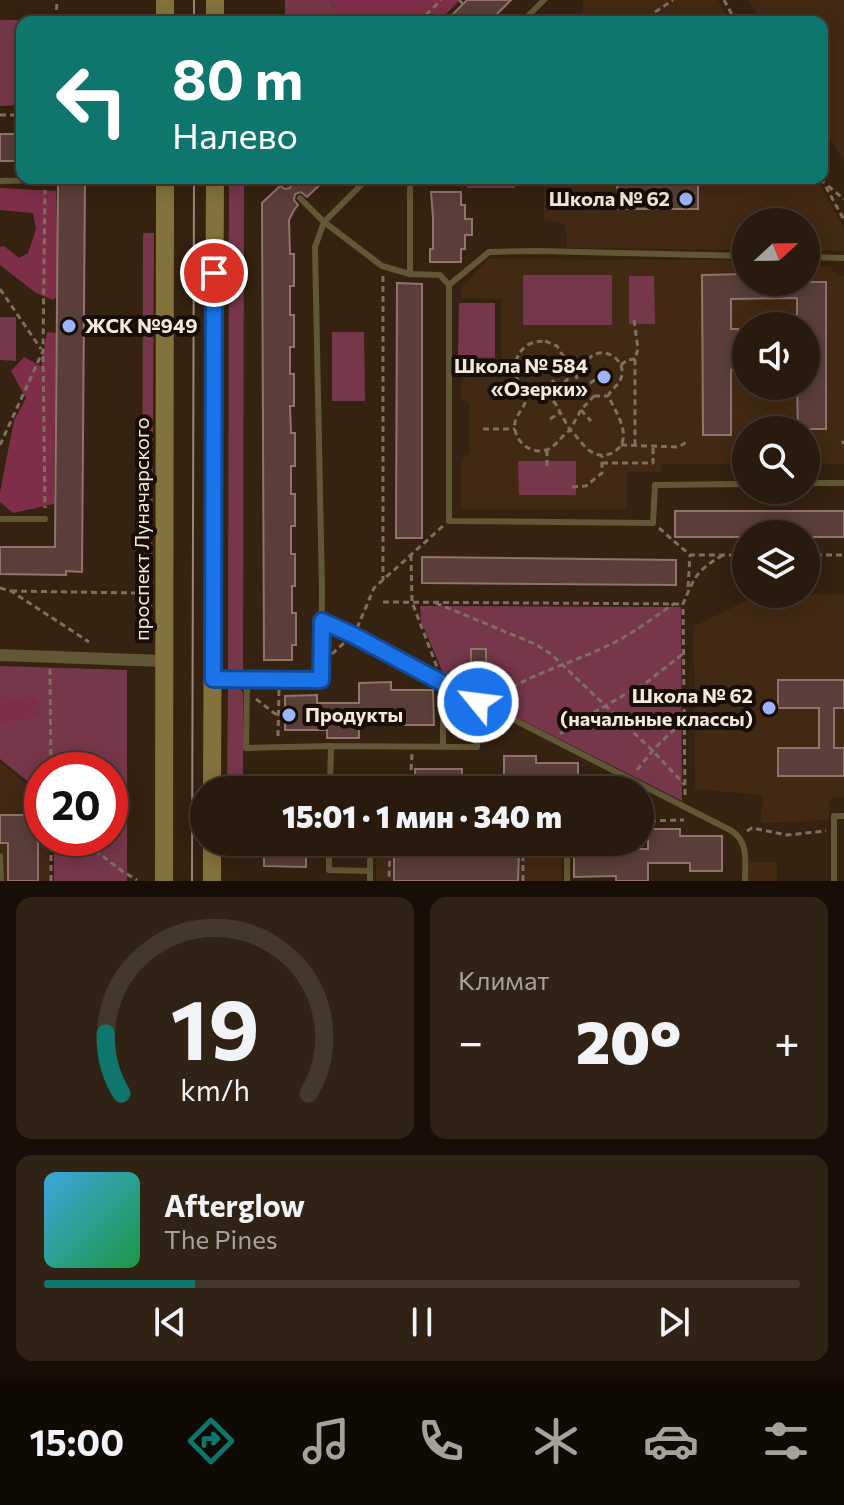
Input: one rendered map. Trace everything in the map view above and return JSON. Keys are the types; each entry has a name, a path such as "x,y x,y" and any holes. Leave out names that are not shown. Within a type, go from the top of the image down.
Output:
{"main road":[{"name":"проспект Луначарского","path":"164,881 165,184"},
{"path":"212,776 215,184"},
{"path":"212,856 212,881"}],"street":[{"path":"0,655 164,661"}],"lane":[{"path":"528,16 544,0"},
{"path":"213,679 321,680 315,247 324,222 362,184"},
{"path":"410,184 410,274"},
{"path":"300,198 324,222 382,266 410,274 440,275 449,285 449,521 653,523 655,485 732,484"},
{"path":"449,285 489,252 732,256"},
{"path":"820,257 844,258"},
{"path":"820,483 844,483"},
{"path":"0,519 45,519"},
{"path":"322,621 624,776"},
{"path":"247,680 246,748 477,747 481,703 478,670"},
{"path":"443,702 443,747"},
{"path":"331,746 331,776"},
{"path":"654,791 739,836 745,851 745,881"},
{"path":"834,881 834,816 844,816"},
{"path":"0,856 1,881"},
{"path":"329,856 329,870 370,871"},
{"path":"370,856 370,881"},
{"path":"567,856 567,881"}],"path":[{"path":"425,16 441,0"},
{"path":"459,0 465,6"},
{"path":"655,12 673,0"},
{"path":"45,184 45,519"},
{"path":"824,184 844,199"},
{"path":"824,184 843,216"},
{"path":"382,266 383,580"},
{"path":"0,289 43,351"},
{"path":"634,320 638,349 635,359 635,447"},
{"path":"594,396 581,410 570,430 547,450 535,451 524,446 516,436 515,424 527,397 525,388 516,377 515,364 520,351 531,343 545,341 557,346 575,370 582,389 594,396 608,396"},
{"path":"0,445 43,351"},
{"path":"527,397 547,396 596,354 606,353 615,357 623,375 608,396"},
{"path":"621,365 635,359"},
{"path":"582,389 596,379"},
{"path":"552,380 559,388"},
{"path":"547,396 555,403 570,430 594,454 602,456 613,453 621,445 623,433 622,422 608,396"},
{"path":"581,410 591,421"},
{"path":"550,419 561,412"},
{"path":"483,429 515,429"},
{"path":"621,445 679,447 689,440"},
{"path":"602,463 653,463 653,447"},
{"path":"547,450 547,466"},
{"path":"572,487 586,486 602,473 602,456"},
{"path":"374,588 449,521"},
{"path":"653,523 690,555 732,555"},
{"path":"411,555 412,602 443,683"},
{"path":"688,593 690,555"},
{"path":"685,806 683,604 694,578 704,566 723,555"},
{"path":"820,555 844,555"},
{"path":"0,588 11,591 136,593"},
{"path":"11,591 89,642"},
{"path":"383,602 683,604"},
{"path":"436,603 535,644 551,654 685,785"},
{"path":"481,703 536,675 610,645 675,603"},
{"path":"553,739 647,682 684,653"},
{"path":"50,657 51,752"},
{"path":"278,747 279,680"},
{"path":"247,692 279,717"},
{"path":"632,776 652,750 684,722"},
{"path":"411,776 412,747"},
{"path":"654,820 688,819 693,810"},
{"path":"739,836 752,828 787,835 834,830"},
{"path":"51,856 51,881"},
{"path":"102,856 137,880"},
{"path":"389,881 390,856"},
{"path":"523,856 523,881"}],"shaded area":[{"path":"285,0 329,0 340,16 285,16"},
{"path":"329,0 460,0 444,16 340,16"},
{"path":"583,0 718,0 727,16 583,16"},
{"path":"749,0 844,0 844,162 828,135 828,16 758,16"},
{"path":"0,20 16,20 16,105 0,106"},
{"path":"229,184 244,184 243,673 228,673"},
{"path":"467,184 515,184 515,188 467,188"},
{"name":"Школа № 62","path":"544,184 820,184 844,228 844,251 820,250 820,208 732,208 732,250 567,248 566,224 544,220"},
{"path":"0,188 56,191 58,295 53,300 36,293 0,265 0,247 4,246 19,258 28,253 36,229 33,213 0,210"},
{"path":"143,233 154,233 152,616 142,616"},
{"name":"Школа № 584 «Озерки»","path":"488,259 732,260 732,296 820,296 820,267 830,267 837,275 844,276 844,464 820,464 820,416 732,416 732,464 662,464 662,472 626,472 626,509 462,509 462,459 470,453 470,404 462,398 462,368 502,367 502,299 462,298 462,287"},
{"path":"523,275 612,275 612,325 523,325"},
{"path":"629,276 654,276 655,324 629,324"},
{"path":"459,303 495,303 495,358 458,357"},
{"path":"0,317 16,317 16,361 0,360"},
{"path":"47,332 56,333 54,504 13,513 0,502 0,492 14,420 26,398 11,371 24,357 41,366"},
{"path":"332,332 364,332 365,401 332,401"},
{"path":"518,461 576,461 576,495 519,495"},
{"name":"Школа № 62 (начальные классы)","path":"844,594 844,797 831,797 829,820 761,823 762,795 695,789 694,626 732,608 820,608 820,595"},
{"path":"420,606 681,607 682,801 654,787 654,776 633,776 498,708 486,688 486,649 471,649 469,687 461,688 446,680 421,621"},
{"path":"0,666 127,670 127,752 24,752 24,778 0,759"},
{"path":"228,687 239,687 243,693 243,776 227,776"},
{"path":"0,696 12,700 32,696 39,702 38,715 0,723"},
{"path":"0,762 24,782 24,856 49,856 49,881 0,881"},
{"path":"54,856 127,856 127,881 54,881"},
{"path":"376,856 562,856 562,881 376,881"},
{"path":"747,862 777,862 777,881 746,881"}],"building":[{"path":"467,0 511,0 495,16 451,16"},
{"path":"0,134 16,134 16,161 0,161"},
{"path":"58,184 85,184 82,572 66,571 66,575 0,574 0,547 55,547"},
{"path":"291,184 321,184 307,197 301,192 295,194 294,200 298,205 289,220 290,254 294,254 290,315 294,315 294,347 290,347 290,374 294,374 294,406 290,406 291,433 295,433 291,494 295,494 295,526 291,526 291,554 295,554 292,613 296,613 296,645 292,645 292,660 264,660 262,203 280,186 290,188"},
{"path":"617,184 698,184 698,209 618,209"},
{"path":"431,192 461,192 465,219 472,219 472,235 465,235 461,262 430,262 430,249 433,249"},
{"path":"732,274 732,296 820,296 820,282 826,282 826,429 820,429 820,416 798,416 797,400 820,400 820,312 797,312 797,298 731,299 731,435 703,435 702,275"},
{"path":"397,283 422,284 422,538 396,538"},
{"path":"675,511 844,511 844,537 820,537 820,520 732,520 732,537 675,537"},
{"path":"422,557 676,560 676,585 422,583"},
{"path":"471,649 486,649 486,663 471,663"},
{"path":"778,680 844,680 844,708 834,708 834,748 844,748 844,776 778,776 778,748 819,748 819,708 778,708"},
{"path":"391,682 391,690 433,690 434,725 401,725 401,717 359,717 359,738 327,738 327,730 285,730 285,696 317,695 317,703 359,703 359,683"},
{"path":"504,756 536,756 536,763 578,763 578,776 504,776"},
{"path":"415,769 462,769 462,776 415,776"},
{"path":"0,815 24,815 24,856 38,856 38,881 8,881 8,843 0,843"},
{"path":"654,829 680,829 680,836 722,836 722,871 690,871 690,863 648,863 648,881 616,881 616,876 574,877 574,856 654,856"},
{"path":"264,856 306,856 306,867 264,866"},
{"path":"394,856 519,856 518,881 394,881"}],"tram line":[{"path":"194,0 194,16"},
{"path":"192,881 194,184"}],"place":[{"name":"Школа № 62","path":"686,199"},
{"name":"ЖСК №949","path":"69,326"},
{"name":"Школа № 584 «Озерки»","path":"604,377"},
{"name":"Школа № 62 (начальные классы)","path":"769,708"},
{"name":"Продукты","path":"289,715"}],"route":[{"path":"214,273 213,679 321,680 322,621 478,702"}]}
